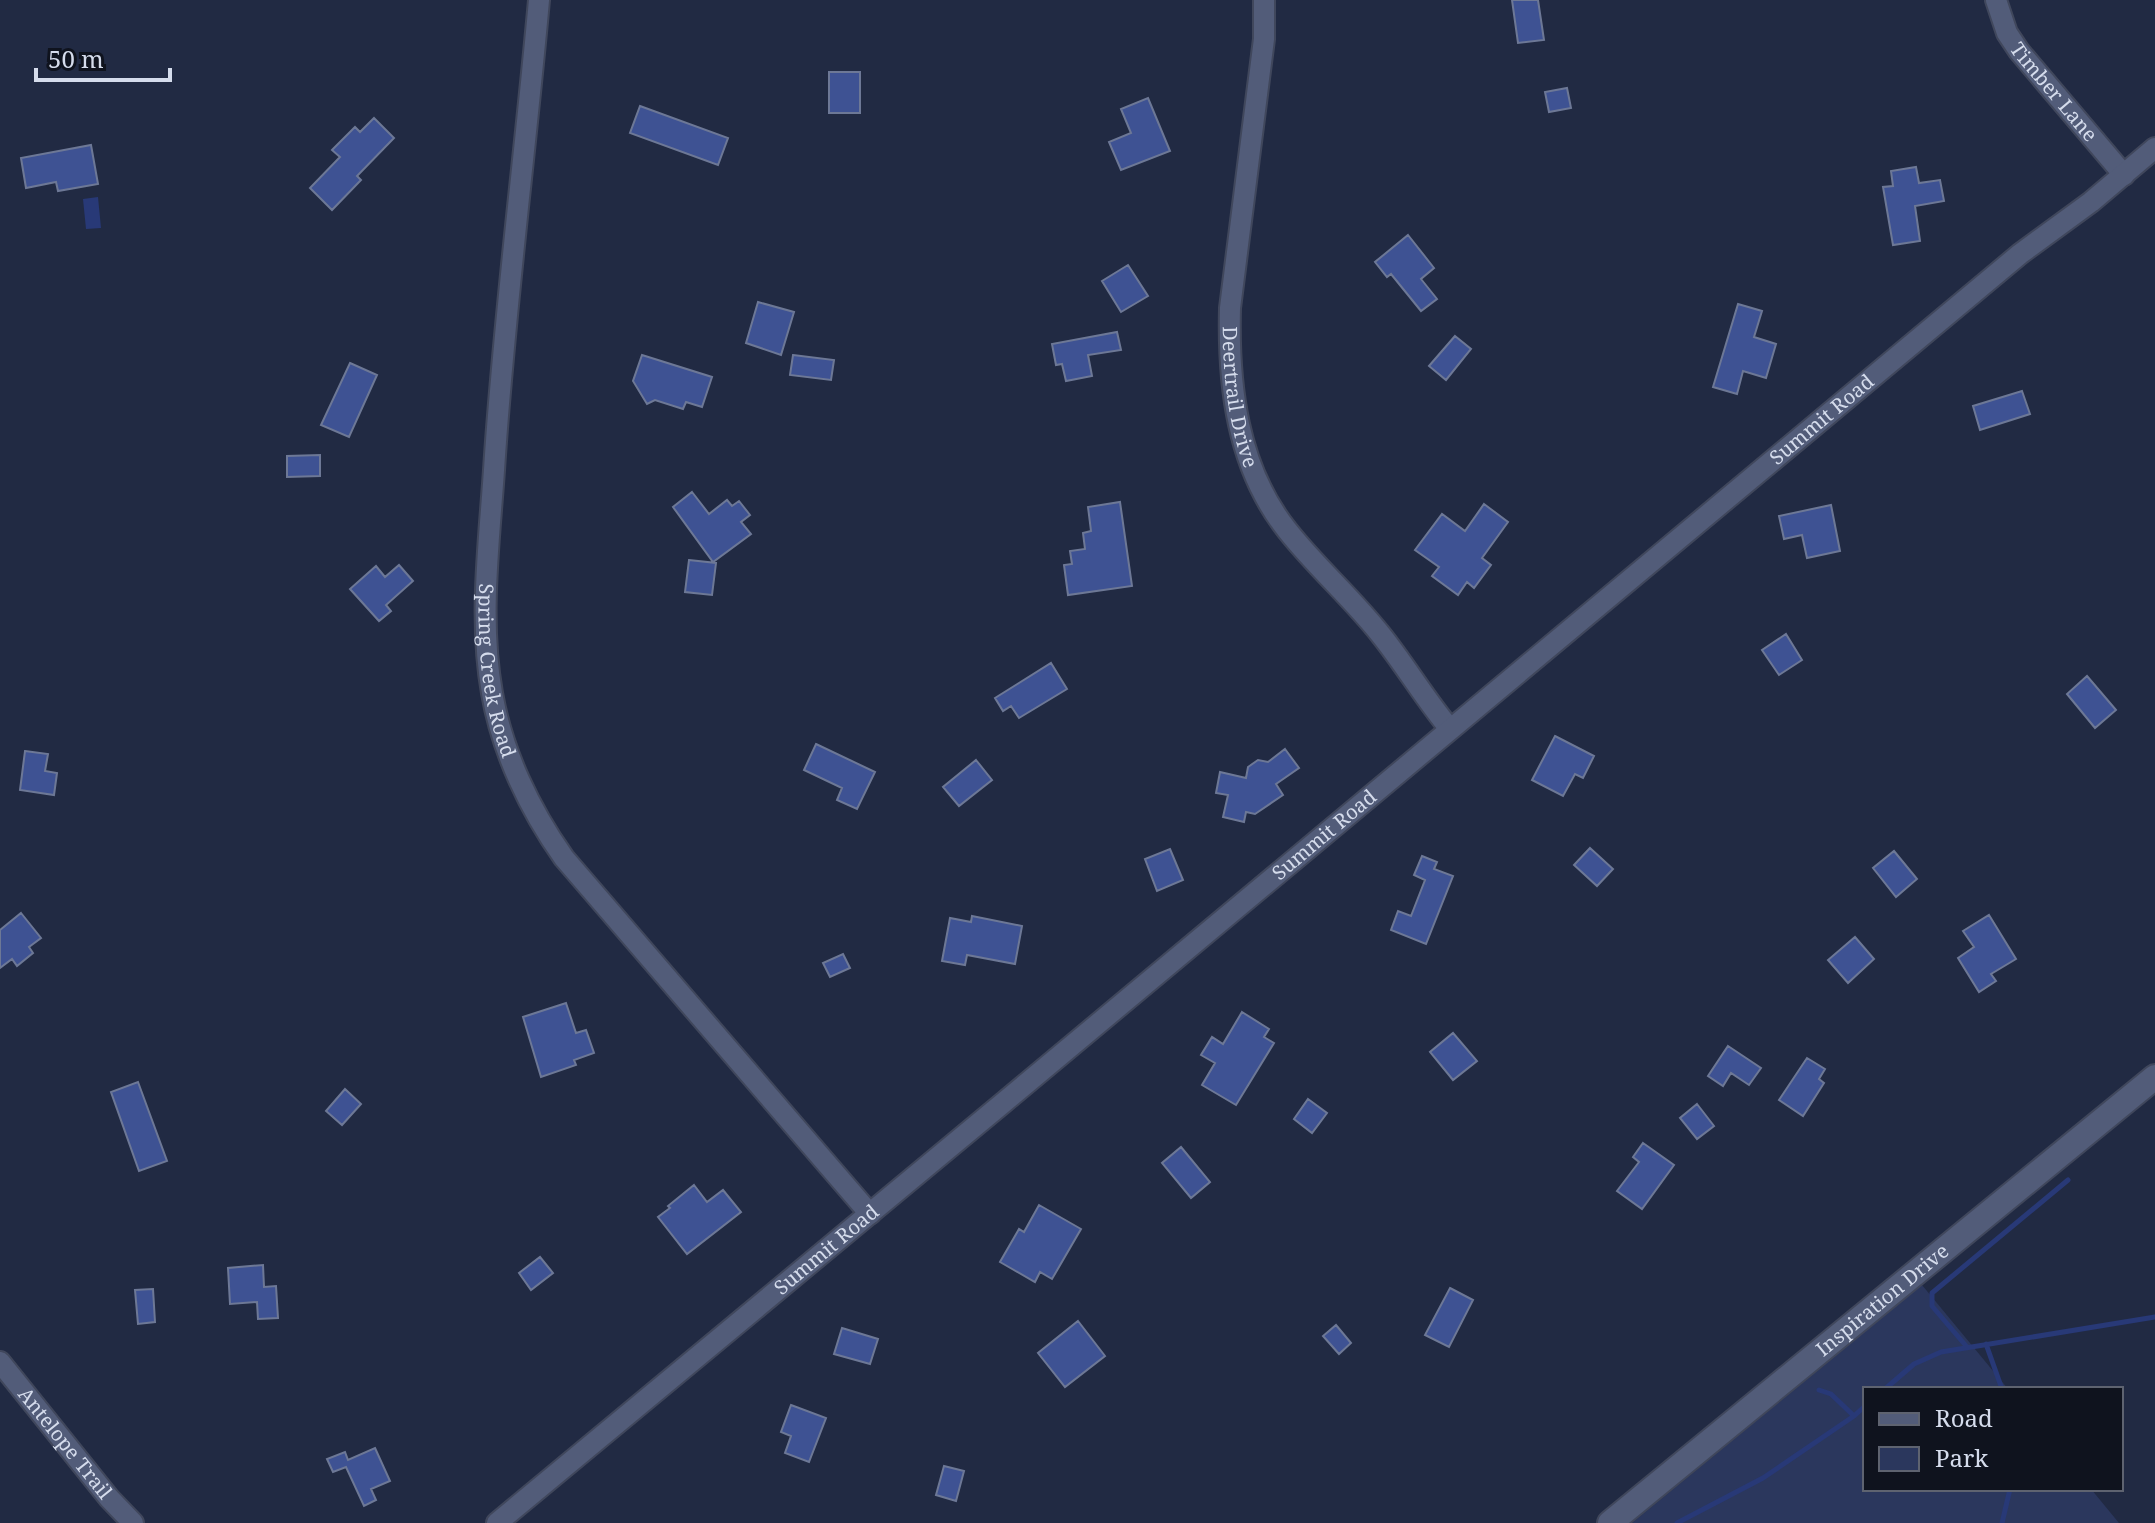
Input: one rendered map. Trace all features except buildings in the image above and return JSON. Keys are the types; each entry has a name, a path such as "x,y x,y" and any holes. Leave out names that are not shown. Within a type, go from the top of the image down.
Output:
{"main road":[{"name":"Inspiration Drive","path":"1610,1523 2155,1077"}],"street":[{"name":"Spring Creek Road","path":"539,0 502,360 488,549 487,659 500,727 538,819 564,858 870,1214"},
{"name":"Deertrail Drive","path":"1264,0 1264,39 1230,308 1232,384 1244,443 1268,501 1285,528 1381,634 1450,729"},
{"name":"Timber Lane","path":"1996,0 2007,33 2019,51 2124,175"},
{"name":"Summit Road","path":"497,1523 2020,254 2155,148"},
{"name":"Antelope Trail","path":"0,1362 109,1498 133,1523"}],"green space":[{"path":"1922,1285 2006,1387 1863,1387 1863,1491 2093,1491 2119,1523 1632,1523"}],"shaded area":[{"path":"98,197 101,228 86,229 83,199"}],"waterway":[{"path":"1967,1347 1932,1306 1932,1293 2068,1180"},
{"path":"1887,1387 1914,1364 1941,1352 2155,1317"},
{"path":"1986,1344 2001,1387"},
{"path":"1819,1390 1831,1394 1854,1416 1863,1408"},
{"path":"1677,1523 1763,1478 1854,1416"},
{"path":"2002,1523 2010,1491"}]}
